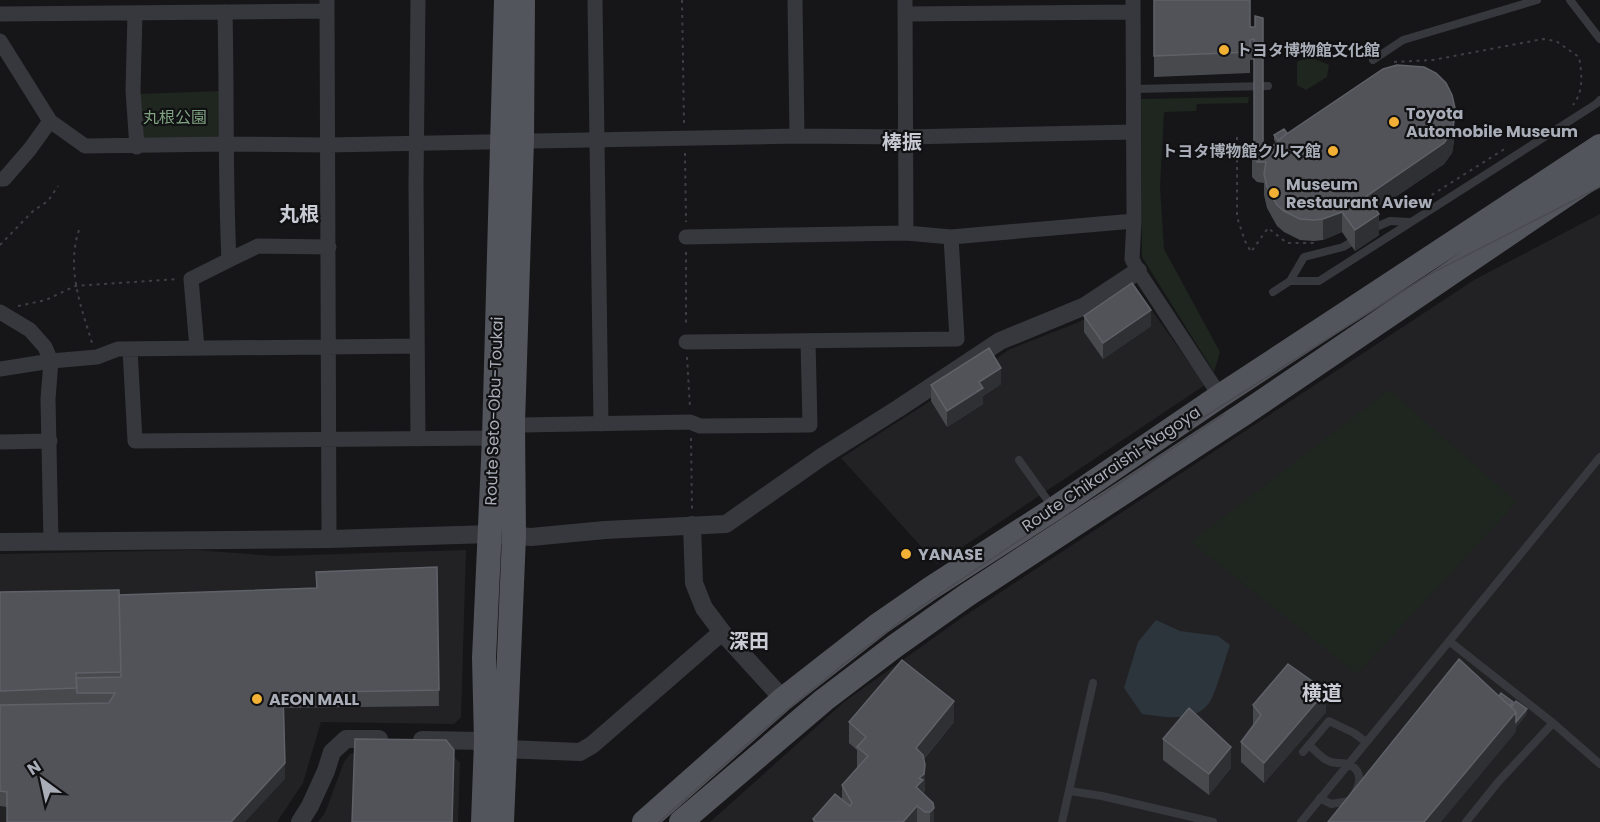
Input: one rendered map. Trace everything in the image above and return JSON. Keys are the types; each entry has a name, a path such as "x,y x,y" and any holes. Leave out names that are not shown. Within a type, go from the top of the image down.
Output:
{"main road":[{"name":"Route Seto-Obu-Toukai","path":"502,822 484,658 502,536 511,140 506,0"},
{"name":"Route Seto-Obu-Toukai","path":"511,140 524,0"},
{"name":"Route Chikaraishi-Nagoya","path":"644,822 783,699 905,606 1600,146"},
{"name":"Route Chikaraishi-Nagoya","path":"681,822 824,699 967,595 1242,415 1600,172"},
{"name":"Route Seto-Obu-Toukai","path":"483,822 495,745"}],"street":[{"path":"418,0 418,439"},
{"path":"595,0 601,424"},
{"path":"795,0 797,136"},
{"path":"0,14 225,12 327,6 329,539"},
{"path":"906,233 905,7 1133,6 1134,221 1132,259 1220,396"},
{"path":"225,12 226,202 229,260"},
{"path":"135,13 134,91 137,147"},
{"path":"0,42 50,121 85,146 328,145 511,140 596,141 797,136 907,137 1133,132"},
{"path":"0,179 4,179 30,149 50,121"},
{"path":"686,237 906,233 951,237 1134,221"},
{"path":"686,342 957,339 951,237"},
{"path":"197,348 191,279 258,246 329,247"},
{"path":"0,542 502,536 726,524 823,456 1000,341 1085,306 1138,271"},
{"path":"0,312 30,330 45,347 51,361 48,399 51,541"},
{"path":"130,349 135,441 418,439 503,430 523,425 690,422 700,426 810,425 808,341"},
{"path":"0,369 97,357 111,350 417,346"},
{"path":"0,442 50,441"},
{"path":"692,525 694,583 704,608 722,632 783,699"},
{"path":"300,822 310,806 332,752 346,739 495,745 580,752 592,745 722,632"}],"lane":[{"path":"1373,60 1403,40 1537,0"},
{"path":"1570,0 1600,39"},
{"path":"1133,89 1268,86"},
{"path":"1290,281 1319,281 1600,100"},
{"path":"1374,228 1390,221 1412,222"},
{"path":"1273,292 1290,281 1304,257 1350,243"},
{"path":"1300,822 1600,457"},
{"path":"1019,460 1054,509"},
{"path":"1449,641 1553,723 1600,764"},
{"path":"1062,822 1093,684"},
{"path":"1303,752 1329,721 1354,733 1366,742"},
{"path":"1466,822 1499,781 1553,723"},
{"path":"1309,745 1329,762 1349,764 1357,770 1360,780 1356,793 1349,801 1331,804 1320,798"},
{"path":"1070,791 1102,796 1213,822"}],"path":[{"path":"682,0 686,342 692,525"},
{"path":"1394,62 1433,60 1543,39 1556,41 1579,57 1582,74 1581,87 1578,100 1570,110"},
{"path":"1237,136 1237,217 1251,252 1268,228 1287,243 1316,244"},
{"path":"1416,206 1507,147"},
{"path":"0,245 33,211 48,201 58,186"},
{"path":"79,230 74,246 75,286 97,357"},
{"path":"0,312 46,300 75,286 155,279 191,279"}],"shaded area":[{"path":"1600,214 1600,822 710,822 844,702 960,619 1474,280"},
{"path":"1136,288 1205,385 937,564 841,458 1008,350 1079,322"},
{"name":"AEON MALL","path":"196,550 275,556 466,550 461,717 454,724 321,722 303,783 277,822 0,822 0,554"},
{"path":"1156,620 1180,631 1218,636 1230,645 1211,699 1196,714 1178,717 1142,714 1124,688 1138,642"},
{"path":"361,752 453,755 460,763 458,822 318,822 325,813 344,762 350,754"}],"green space":[{"path":"1308,56 1329,65 1327,77 1306,90 1297,85 1297,62"},
{"name":"丸根公園","path":"221,91 222,140 139,141 138,94"},
{"path":"1249,97 1248,103 1197,104 1196,111 1164,112 1160,187 1164,249 1220,352 1214,372 1142,257 1141,99"},
{"path":"1389,390 1517,502 1357,674 1191,542"}],"building":[{"name":"Toyota Automobile Museum","path":"1154,0 1250,0 1250,27 1255,27 1255,16 1263,18 1263,146 1270,153 1274,145 1285,135 1383,69 1397,65 1424,67 1436,73 1446,83 1455,108 1452,132 1444,143 1367,196 1379,214 1355,230 1342,212 1323,219 1300,219 1277,205 1267,187 1264,174 1266,162 1257,162 1252,157 1254,150 1254,39 1250,40 1250,52 1154,56"},
{"path":"1284,129 1287,133 1278,141 1274,135"},
{"path":"1132,283 1151,310 1103,343 1084,316"},
{"path":"989,348 1001,368 979,382 983,388 947,411 931,385"},
{"name":"AEON MALL","path":"437,567 439,690 283,693 285,763 231,822 7,822 7,792 0,791 0,705 109,703 115,693 77,693 76,678 121,677 119,595 317,588 316,572"},
{"path":"119,590 121,672 76,673 77,688 0,691 0,592"},
{"path":"1459,659 1516,712 1424,822 1328,822"},
{"path":"902,660 954,701 916,748 923,755 925,765 924,774 919,778 923,780 916,787 933,803 934,808 930,812 925,812 917,806 903,822 816,822 813,819 835,794 850,806 852,803 842,785 868,756 857,747 866,737 849,722"},
{"path":"1288,664 1326,691 1264,763 1241,742 1261,715 1253,705"},
{"path":"1501,693 1513,702 1510,706 1499,696"},
{"path":"1516,701 1527,709 1516,722 1516,712 1511,707"},
{"path":"1189,708 1231,747 1209,774 1163,739"},
{"path":"355,739 446,740 454,750 452,822 352,822"}],"tram line":[{"path":"659,822 776,719 916,610 1177,434 1430,274 1600,187"},
{"path":"1094,500 1224,414"}],"place":[{"name":"トヨタ博物館文化館","path":"1224,50"},
{"name":"Toyota Automobile Museum","path":"1394,122"},
{"name":"トヨタ博物館クルマ館","path":"1333,151"},
{"name":"Museum Restaurant Aview","path":"1274,193"},
{"name":"YANASE","path":"906,554"},
{"name":"AEON MALL","path":"257,699"}],"district":[{"name":"棒振","path":"902,142"},
{"name":"丸根","path":"299,214"},
{"name":"深田","path":"749,641"},
{"name":"横道","path":"1322,693"}]}
